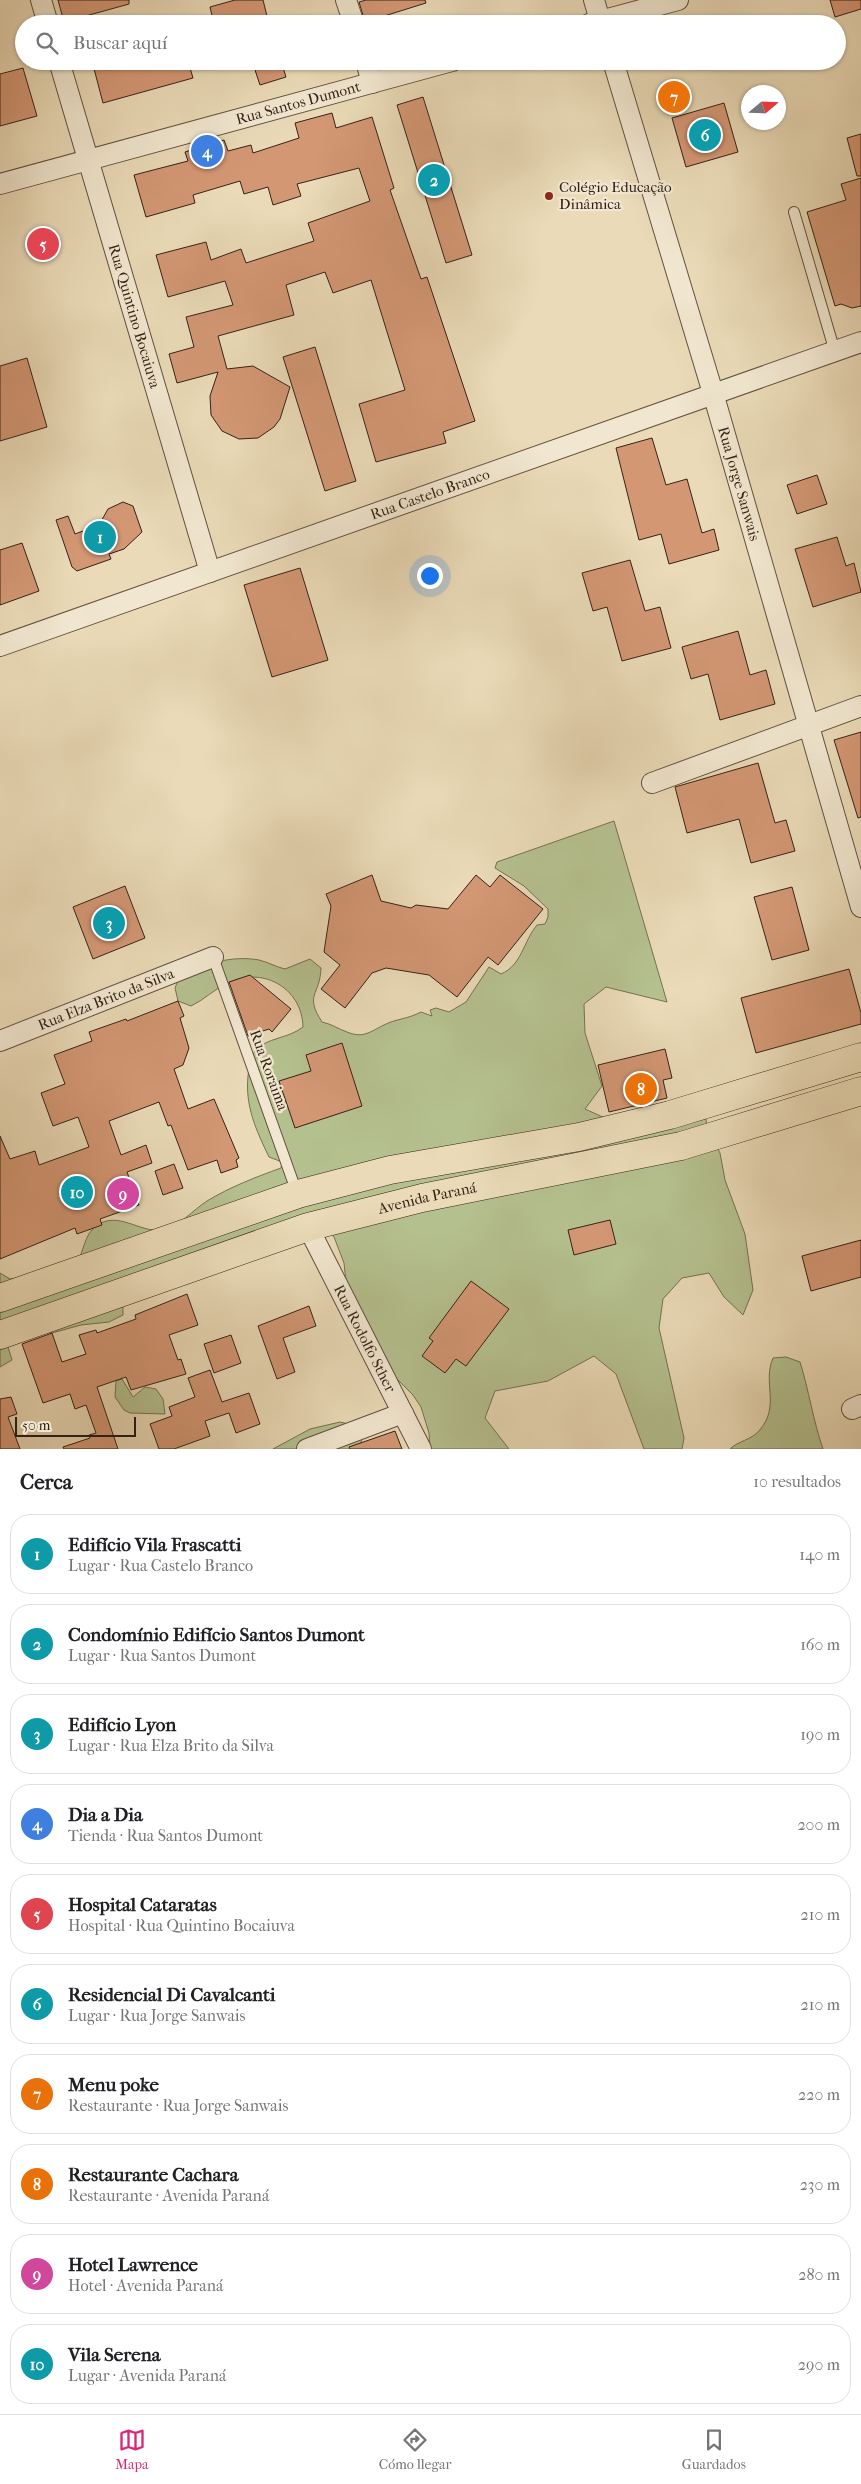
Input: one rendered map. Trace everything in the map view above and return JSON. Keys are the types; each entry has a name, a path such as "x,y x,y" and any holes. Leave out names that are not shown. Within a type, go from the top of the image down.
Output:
{"main road":[{"path":"0,1298 298,1194 390,1170 579,1137 670,1115 861,1057"},
{"name":"Avenida Paraná","path":"0,1335 308,1227 422,1198 681,1146 861,1091"}],"street":[{"path":"41,0 45,15"},
{"path":"346,0 351,15"},
{"path":"594,0 596,15"},
{"path":"625,15 678,0"},
{"name":"Rua Quintino Bocaiuva","path":"62,70 210,572"},
{"path":"368,70 372,83"},
{"name":"Rua Santos Dumont","path":"0,184 419,70"},
{"name":"Rua Jorge Sanwais","path":"615,70 713,393 807,726 861,907"},
{"name":"Rua Castelo Branco","path":"0,646 861,342"},
{"path":"652,783 861,706"},
{"name":"Rua Elza Brito da Silva","path":"0,1041 213,957"},
{"name":"Rua Rodolfo Sther","path":"308,1227 421,1449"},
{"path":"307,1449 403,1413"}],"lane":[{"path":"794,212 835,352"},
{"name":"Rua Roraima","path":"213,957 298,1194"}],"green space":[{"path":"614,821 667,1002 606,987 584,1004 585,1033 602,1086 585,1109 638,1133 706,1119 707,1128 720,1153 725,1180 745,1234 753,1290 743,1315 724,1297 709,1273 682,1278 663,1299 659,1328 684,1438 682,1449 644,1449 616,1374 594,1356 548,1381 495,1391 485,1418 509,1449 430,1449 429,1433 421,1407 413,1395 396,1378 346,1282 344,1263 334,1237 324,1223 123,1300 123,1315 109,1322 81,1325 52,1333 45,1331 8,1347 12,1360 0,1367 0,1273 10,1279 77,1263 89,1234 96,1226 104,1222 120,1221 153,1230 162,1230 180,1222 216,1196 281,1168 282,1162 269,1157 256,1127 248,1098 248,1076 252,1056 260,1046 291,1034 303,1027 301,1013 295,1001 277,983 253,977 239,979 226,984 191,1006 178,1001 175,988 180,975 208,964 228,960 259,960 285,969 310,959 321,968 314,995 314,1006 322,1022 358,1035 421,1012 432,1016 430,1010 436,1008 449,1012 466,1002 489,967 501,974 514,965 532,932 537,925 545,924 548,917 548,909 524,886 495,868 497,862"},
{"path":"786,1357 800,1362 823,1449 730,1449 756,1434 765,1422 770,1404 770,1367 773,1358"},
{"path":"122,1379 133,1397 145,1387 156,1389 163,1399 165,1414 130,1413 124,1410 115,1397 116,1381"},
{"path":"340,1422 353,1425 366,1433 357,1449 340,1449 335,1446 331,1449 273,1449 310,1429"}],"building":[{"path":"58,0 129,0 129,4 89,15 62,15"},
{"path":"235,0 263,0 267,15 212,15 210,7"},
{"path":"366,0 425,0 426,3 387,15 363,15 359,2"},
{"path":"830,0 861,0 861,9 842,15 834,15"},
{"path":"24,70 37,116 0,126 0,74"},
{"path":"94,70 191,70 193,78 103,103"},
{"path":"255,70 284,70 286,77 260,85"},
{"path":"423,97 472,255 446,263 397,105"},
{"path":"724,103 738,152 686,167 672,118"},
{"path":"332,113 336,128 372,117 394,188 390,190 421,279 427,277 475,421 443,432 446,443 376,462 359,404 405,390 371,280 333,293 325,272 286,285 294,315 218,336 227,369 253,366 290,387 280,419 274,427 258,438 239,439 222,431 211,415 210,396 218,372 177,383 169,354 194,347 186,317 233,305 225,281 168,297 156,255 206,242 211,260 241,249 246,263 314,241 308,223 370,201 359,168 297,184 301,196 273,205 268,187 244,194 240,181 193,195 195,203 146,217 134,175 188,161 185,152 224,140 228,151 251,145 253,153 299,138 295,123"},
{"path":"861,134 861,176 857,176 847,138"},
{"path":"861,178 861,306 852,308 841,304 835,306 807,212 846,200 841,184"},
{"path":"315,347 356,481 325,491 283,357"},
{"path":"27,358 47,427 0,441 0,366"},
{"path":"652,438 666,485 687,479 702,533 714,529 719,550 669,564 661,534 639,540 616,448"},
{"path":"817,475 827,504 797,514 787,485"},
{"path":"123,502 133,506 142,532 124,549 109,554 111,559 77,571 72,567 56,520 68,516 75,534 99,525 108,509"},
{"path":"837,537 846,566 854,563 861,592 813,607 795,549"},
{"path":"22,543 39,591 0,605 0,550"},
{"path":"630,560 645,611 660,607 671,648 622,661 607,607 593,611 582,573"},
{"path":"300,568 328,660 272,677 244,585"},
{"path":"738,631 750,675 766,670 775,704 720,720 708,674 691,679 682,647"},
{"path":"861,732 861,817 858,818 834,740"},
{"path":"758,763 775,823 786,820 795,851 751,863 739,819 687,833 675,787"},
{"path":"372,875 381,901 411,908 416,905 448,909 476,875 490,887 500,875 543,909 498,965 488,957 457,997 429,975 386,968 372,973 345,1008 321,989 340,965 324,952 331,906 326,894"},
{"path":"125,886 145,938 93,959 73,907"},
{"path":"792,887 809,950 772,960 754,897"},
{"path":"849,969 861,1013 861,1024 756,1053 741,998"},
{"path":"250,975 291,1009 272,1032 269,1029 248,1036 229,982"},
{"path":"178,1001 184,1016 180,1018 189,1048 183,1065 174,1069 188,1109 214,1099 239,1158 236,1160 238,1167 221,1173 217,1160 188,1170 171,1125 168,1126 159,1102 109,1121 121,1155 146,1145 152,1163 127,1172 139,1205 100,1219 102,1225 77,1234 75,1228 0,1259 0,1136 10,1159 35,1151 39,1165 89,1147 78,1117 53,1126 41,1093 65,1084 54,1055 92,1041 89,1032 126,1019 127,1021"},
{"path":"342,1043 362,1106 295,1128 279,1081 311,1071 306,1055"},
{"path":"665,1049 672,1078 663,1080 667,1098 609,1112 598,1065"},
{"path":"174,1164 183,1188 163,1195 155,1171"},
{"path":"610,1220 616,1244 574,1255 568,1230"},
{"path":"861,1240 861,1277 811,1291 802,1256"},
{"path":"471,1281 509,1309 466,1366 456,1359 445,1373 422,1356 433,1341 429,1338"},
{"path":"187,1294 198,1325 169,1335 178,1360 181,1359 186,1374 131,1390 126,1377 97,1387 118,1449 64,1449 63,1447 90,1438 89,1435 96,1433 86,1405 75,1409 70,1394 43,1403 22,1344 52,1333 62,1362 86,1354 79,1335 96,1330 97,1333 136,1319 135,1315"},
{"path":"309,1306 316,1326 283,1338 295,1372 277,1379 258,1326"},
{"path":"231,1335 241,1363 214,1373 204,1344"},
{"path":"210,1370 222,1402 249,1393 260,1424 236,1433 229,1413 205,1421 210,1436 174,1449 159,1449 150,1424 172,1416 169,1407 195,1397 188,1378"},
{"path":"11,1397 17,1414 8,1417 20,1449 0,1449 0,1399"},
{"path":"395,1431 402,1449 350,1449 349,1447"}],"place":[{"name":"Menu poke","path":"674,97"},
{"name":"Residencial Di Cavalcanti","path":"705,135"},
{"name":"Dia a Dia","path":"207,151"},
{"name":"Condomínio Edifício Santos Dumont","path":"434,180"},
{"name":"Colégio Educação Dinâmica","path":"549,196"},
{"name":"Hospital Cataratas","path":"43,244"},
{"name":"Edifício Vila Frascatti","path":"100,537"},
{"name":"Edifício Lyon","path":"109,923"},
{"name":"Restaurante Cachara","path":"641,1089"},
{"name":"Vila Serena","path":"77,1192"},
{"name":"Hotel Lawrence","path":"123,1194"}]}
